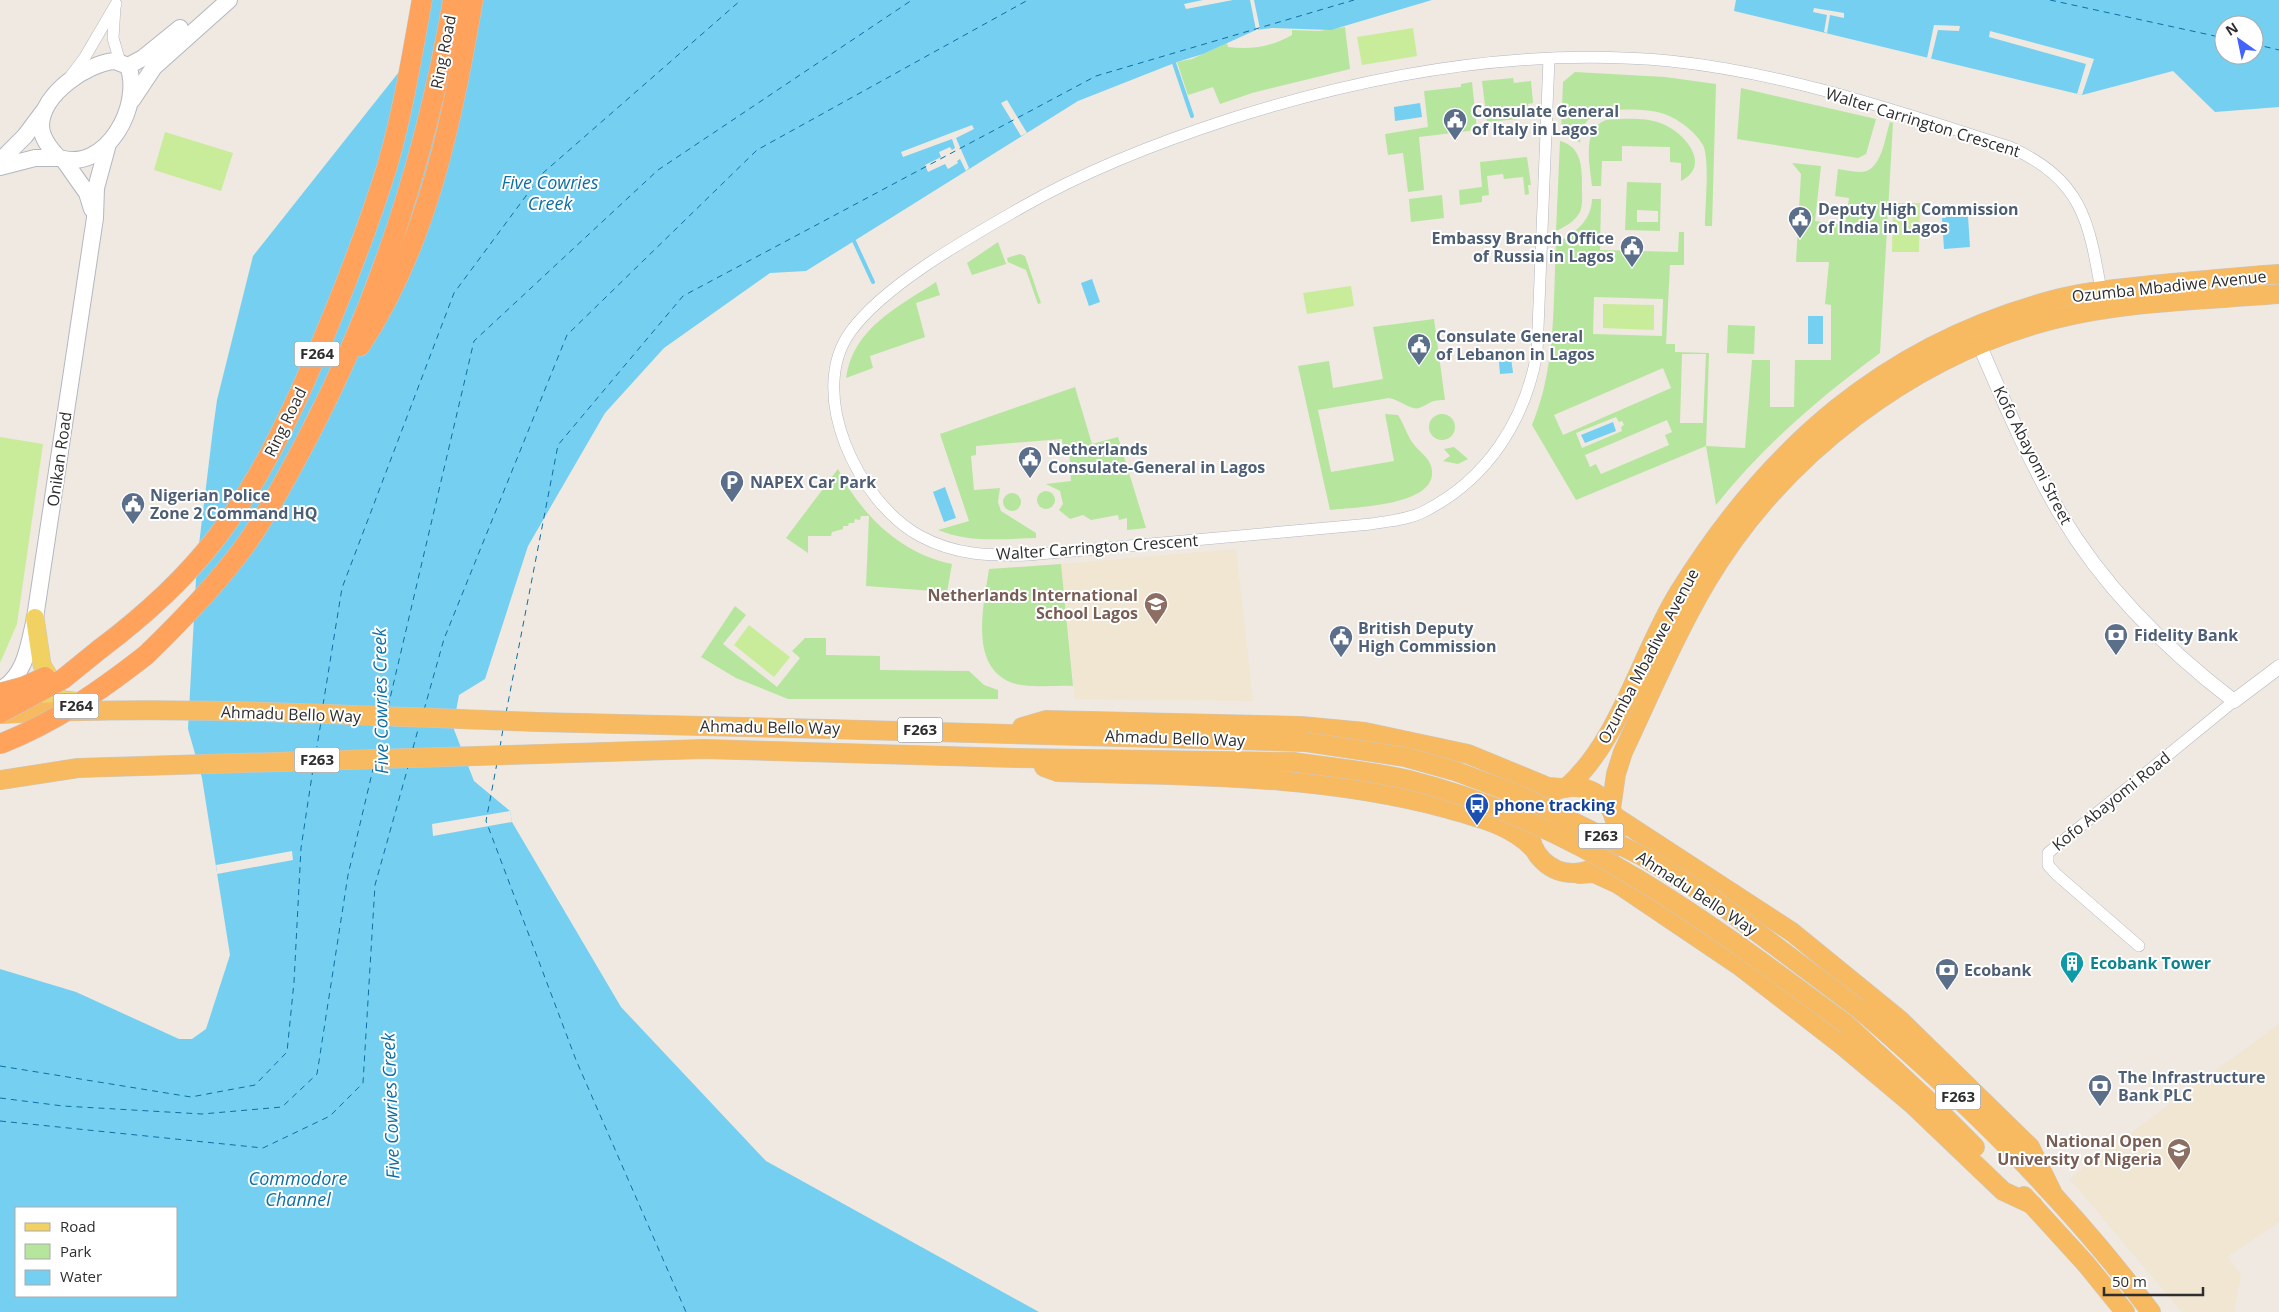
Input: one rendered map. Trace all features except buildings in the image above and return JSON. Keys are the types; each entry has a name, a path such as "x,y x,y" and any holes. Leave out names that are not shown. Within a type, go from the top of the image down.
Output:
{"highway":[{"name":"Ring Road","path":"100,649 140,618 186,574 217,536 255,481 281,433 326,334 366,230 387,166 409,73 422,0"},
{"name":"Ring Road","path":"0,744 58,717 104,689 146,656 190,611 249,540 279,490 338,379 381,268 419,157 453,0"},
{"path":"338,379 378,318 422,218 439,166 452,111 473,0"},
{"name":"Ozumba Mbadiwe Avenue","path":"1564,788 1581,775 1598,753 1672,603 1707,548 1744,498 1782,458 1845,401 1910,359 1976,336 2055,299 2101,290 2279,274"},
{"name":"Ozumba Mbadiwe Avenue","path":"1613,812 1616,774 1623,752 1685,621 1708,580 1738,535 1772,494 1810,454 1853,420 1976,336 2016,330 2049,321 2105,310 2279,294"},
{"path":"0,692 23,687 100,649"},
{"name":"F264","path":"0,713 63,679 100,649"},
{"name":"Ahmadu Bello Way","path":"0,713 126,709 534,722 1007,732 1306,742 1405,757 1455,771 1521,796 1642,856 1713,899 1859,1009 1951,1090 2052,1192 2151,1312"},
{"path":"1007,732 1046,720 1302,726 1365,732 1468,754 1548,787 1577,787 1597,794 1613,812 1792,932 1900,1020 2030,1147 2052,1192"},
{"name":"Ahmadu Bello Way","path":"0,780 78,768 704,749 1016,758 1293,762 1408,780 1474,800 1538,825 1604,859 1681,906 1759,960 1847,1025 1935,1107 2033,1205 2086,1264 2125,1312"},
{"path":"1016,758 1058,772 1272,779 1342,786 1414,800 1475,816 1513,831 1533,848 1542,862 1552,869 1562,873 1594,873 1618,884 1741,967 1843,1046 1912,1104 2003,1190 2033,1205"},
{"path":"1533,848 1530,836 1534,812 1541,801 1551,793 1564,788"},
{"path":"1579,874 1591,870 1602,863 1610,853 1615,841 1617,828 1613,812"}],"main road":[{"path":"0,161 25,136 65,84 94,64 107,61 124,64 143,58 215,0"},
{"path":"0,167 35,158 78,159 93,154 108,144 121,126 131,102 154,67 230,0"},
{"path":"124,64 133,78 131,102"},
{"path":"44,110 41,126 42,134 87,193 95,218"},
{"name":"Onikan Road","path":"0,692 14,679 24,660 35,618 95,218 96,188 108,144"},
{"path":"35,618 39,652 49,680 64,694 85,703"},
{"path":"0,692 126,709"}],"street":[{"path":"116,2 114,38 124,64"},
{"path":"65,84 85,57 116,2"},
{"name":"Walter Carrington Crescent","path":"1549,59 1537,352 1529,389 1516,420 1492,457 1474,475 1440,502 1406,518 1371,524 999,556 966,553 948,549 918,535 900,523 872,492 850,452 836,418 832,397 833,376 839,350 852,329 896,287 988,227 1042,196 1131,154 1274,105 1354,84 1433,70 1494,62 1549,59 1615,58 1670,61 1757,75 1862,100 2010,148 2033,158 2054,173 2079,205 2092,238 2105,310"},
{"name":"Kofo Abayomi Street","path":"1976,336 2034,464 2061,515 2088,555 2107,581 2156,635 2196,671 2234,701"},
{"name":"Kofo Abayomi Road","path":"2139,946 2056,874 2048,865 2048,853 2234,701 2279,667"}],"shaded area":[{"name":"Netherlands International School Lagos","path":"1236,549 1253,701 1075,699 1061,564"},
{"name":"National Open University of Nigeria","path":"2279,1024 2279,1222 2227,1257 2241,1275 2234,1312 2182,1312 2070,1179"}],"green space":[{"path":"1345,27 1350,69 1252,93 1220,104 1213,87 1188,95 1177,62 1192,59 1227,43 1228,47 1261,47 1292,35 1292,30 1319,31"},
{"path":"1413,28 1417,56 1362,65 1357,37"},
{"path":"1575,72 1665,77 1716,84 1712,226 1705,226 1707,172 1703,145 1679,121 1654,111 1635,109 1614,110 1596,114 1590,118 1584,126 1580,143 1572,136 1561,132 1563,82"},
{"path":"1513,78 1514,83 1531,81 1533,103 1528,104 1530,118 1487,122 1482,81"},
{"path":"1472,82 1477,130 1419,137 1424,190 1408,192 1403,153 1388,155 1385,134 1428,127 1424,91 1461,87 1461,84"},
{"path":"1741,88 1876,119 1866,154 1858,158 1737,139"},
{"path":"1606,120 1647,120 1669,127 1678,133 1692,149 1695,166 1690,174 1681,181 1681,163 1670,162 1670,147 1622,146 1622,161 1602,161 1601,186 1592,186 1589,158 1590,139 1598,125"},
{"path":"1890,122 1893,123 1880,353 1835,387 1793,423 1753,462 1716,505 1706,446 1745,448 1752,360 1770,360 1770,407 1794,407 1795,360 1831,360 1831,305 1825,304 1829,262 1796,262 1801,174 1792,163 1821,166 1815,221 1845,225 1849,198 1835,196 1838,169 1862,172 1869,170 1882,152"},
{"path":"165,132 233,153 221,191 154,170"},
{"path":"1560,141 1573,148 1580,160 1582,206 1575,218 1566,226 1556,231"},
{"path":"1527,157 1531,185 1528,185 1529,194 1525,195 1523,177 1504,179 1503,174 1487,176 1489,195 1482,196 1482,202 1460,205 1459,190 1482,187 1480,162"},
{"path":"1627,182 1661,183 1660,231 1625,230","holes":["1637,210 1658,211 1658,222 1637,222"]},
{"path":"1442,195 1444,218 1411,222 1409,199"},
{"path":"1592,199 1601,199 1600,250 1678,252 1679,232 1684,232 1684,265 1670,265 1666,344 1675,344 1675,352 1709,353 1706,446 1576,500 1532,425 1540,403 1549,359 1552,336 1556,244 1575,231 1585,221","holes":["1594,297 1663,299 1662,336 1593,334","1682,354 1706,354 1703,423 1680,423","1663,368 1671,388 1563,435 1554,415","1616,417 1619,422 1622,421 1624,425 1621,427 1622,431 1582,448 1576,433","1667,420 1672,432 1665,435 1669,445 1601,474 1596,464 1590,467 1585,455"]},
{"path":"1893,203 1920,203 1919,252 1892,252"},
{"path":"998,242 1006,264 972,275 967,263"},
{"path":"1020,254 1025,256 1041,303 1038,304 1026,270 1008,262 1007,258"},
{"path":"936,282 940,295 916,303 925,337 870,356 873,368 846,378 850,361 858,345 868,332 893,310"},
{"path":"1351,286 1354,306 1307,314 1303,293"},
{"path":"1603,304 1654,305 1654,330 1603,328"},
{"path":"1434,319 1445,400 1432,401 1423,407 1416,408 1389,398 1318,410 1331,472 1394,461 1385,414 1398,415 1412,442 1430,462 1431,479 1424,489 1411,497 1376,505 1330,510 1298,366 1329,361 1333,388 1383,379 1373,327"},
{"path":"1728,325 1755,326 1754,354 1727,353"},
{"path":"1075,387 1092,444 1118,437 1146,528 1127,530 1127,518 1119,520 1118,515 1091,520 1083,515 1070,519 1059,510 1063,504 1060,491 1046,484 1071,481 1069,448 1063,448 1062,439 976,446 976,455 971,456 974,490 1000,488 998,502 1001,511 1036,533 1036,538 974,539 938,530 969,521 940,434"},
{"path":"1442,414 1451,418 1455,427 1451,436 1442,440 1433,436 1429,427 1433,418"},
{"path":"0,437 43,444 17,624 0,663"},
{"path":"1454,447 1468,459 1458,464 1443,461 1450,456 1444,449"},
{"path":"838,469 858,501 884,530 916,551 933,559 952,564 947,592 866,586 869,516 861,516 860,520 855,519 854,523 849,523 848,526 843,526 843,529 832,532 831,536 808,536 808,553 786,538"},
{"path":"1046,491 1052,494 1055,500 1052,506 1046,509 1040,506 1037,500 1040,494"},
{"path":"1012,493 1018,496 1021,502 1018,508 1012,511 1006,508 1003,502 1006,496"},
{"path":"1061,564 1073,686 1016,684 1001,677 990,665 985,651 982,635 982,618 989,569"},
{"path":"735,606 746,615 723,644 777,687 800,658 792,651 805,638 826,638 826,655 880,656 880,670 969,671 984,685 998,690 998,699 788,699 736,678 701,657"},
{"path":"749,625 790,657 774,677 734,645"}],"water":[{"name":"Five Cowries Creek","path":"456,0 1432,0 1331,30 1273,28 1256,30 1203,54 1177,62 1078,101 806,271 770,273 664,348 605,413 528,546 485,679 459,695 453,727 474,781 510,811 512,822 621,1007 766,1161 1039,1312 0,1312 0,969 76,992 179,1039 192,1039 206,1029 230,955 202,778 188,729 197,561 217,400 253,256"},
{"path":"1736,0 2279,0 2279,107 2215,112 2173,71 2082,95 1734,11"},
{"path":"1420,103 1422,117 1395,121 1394,107"},
{"path":"1963,211 1964,217 1968,216 1970,247 1944,249 1942,218 1946,218 1945,213"},
{"path":"1092,279 1100,302 1089,306 1081,283"},
{"path":"1808,316 1823,316 1823,344 1808,344"},
{"path":"1510,350 1513,373 1500,374 1498,351"},
{"path":"1613,422 1616,431 1585,443 1581,435"},
{"path":"945,487 956,518 944,522 933,492"}],"pier":[{"path":"1203,0 1233,0 1186,9 1184,4"},
{"path":"1250,0 1254,0 1260,29 1256,30"},
{"path":"1814,8 1844,13 1844,18 1830,15 1827,33 1824,32 1827,15 1813,12"},
{"path":"1934,25 1960,26 1959,31 1938,30 1931,59 1927,58"},
{"path":"1990,31 2094,59 2082,95 2077,94 2086,64 1989,37"},
{"path":"1007,100 1027,133 1021,136 1001,103"},
{"path":"972,125 974,129 956,138 969,168 966,171 960,159 957,161 958,163 948,169 945,164 928,172 925,165 941,157 939,152 950,147 952,150 955,148 952,139 903,157 901,152"},
{"path":"510,811 512,822 433,836 432,824"},
{"path":"292,851 293,860 217,874 216,865"}],"waterway":[{"path":"430,34 436,0"},
{"path":"1174,63 1192,116"},
{"path":"854,241 873,282"}],"ferry route":[{"path":"323,705 342,588 454,293 543,173 741,0"},
{"path":"388,707 474,341 658,170 912,0"},
{"path":"424,710 444,639 567,335 757,150 1028,0"},
{"path":"506,713 558,445 683,296 1096,76 1354,0"},
{"path":"2050,0 2214,36"},
{"path":"2264,46 2279,50"},
{"path":"316,752 321,722"},
{"path":"377,750 383,725"},
{"path":"413,748 419,726"},
{"path":"500,747 503,729"},
{"path":"497,763 486,821 576,1060 686,1312"},
{"path":"0,1121 263,1148 330,1116 363,1083 375,885 408,767"},
{"path":"0,1066 191,1097 255,1085 287,1052 294,982 301,848 313,769"},
{"path":"0,1098 63,1106 202,1114 282,1107 317,1074 348,875 373,769"}],"place":[{"name":"Consulate General of Italy in Lagos","path":"1455,141"},
{"name":"Deputy High Commission of India in Lagos","path":"1800,239"},
{"name":"Embassy Branch Office of Russia in Lagos","path":"1632,268"},
{"name":"Consulate General of Lebanon in Lagos","path":"1419,366"},
{"name":"Netherlands Consulate-General in Lagos","path":"1030,479"},
{"name":"NAPEX Car Park","path":"732,503"},
{"name":"Nigerian Police Zone 2 Command HQ","path":"133,525"},
{"name":"Netherlands International School Lagos","path":"1156,625"},
{"name":"Fidelity Bank","path":"2116,656"},
{"name":"British Deputy High Commission","path":"1341,658"},
{"name":"phone tracking","path":"1477,826"},
{"name":"Ecobank Tower","path":"2072,984"},
{"name":"Ecobank","path":"1947,991"},
{"name":"The Infrastructure Bank PLC","path":"2100,1107"},
{"name":"National Open University of Nigeria","path":"2179,1171"}],"water label":[{"name":"Commodore Channel","path":"298,1189"}]}
